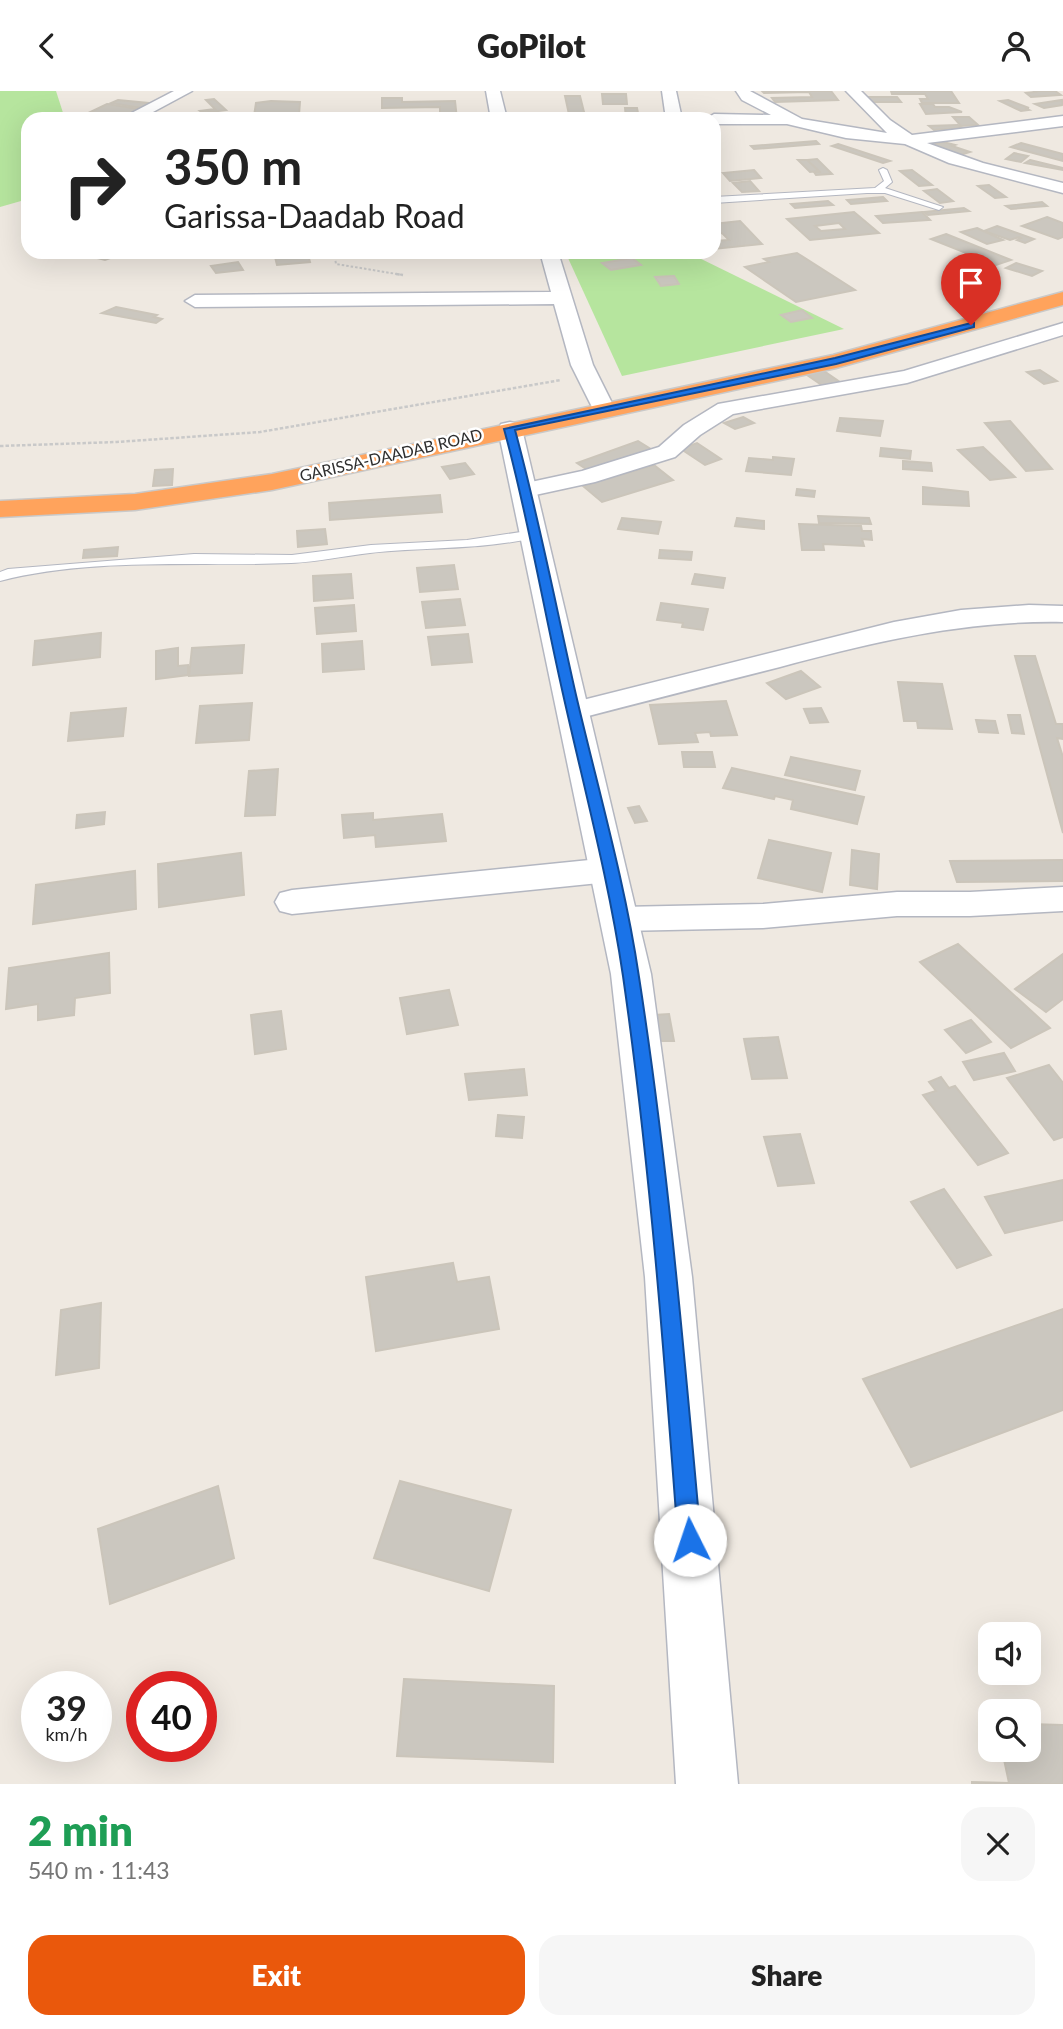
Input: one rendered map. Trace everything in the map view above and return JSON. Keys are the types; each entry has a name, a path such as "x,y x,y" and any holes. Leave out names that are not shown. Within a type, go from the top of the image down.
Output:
{"highway":[{"name":"GARISSA-DAADAB ROAD","path":"0,509 135,502 272,482 604,408 836,361 1063,298"}],"street":[{"path":"142,112 185,91"},
{"path":"493,91 498,112"},
{"path":"669,91 673,112"},
{"path":"743,91 747,97 788,120"},
{"path":"853,91 878,118 911,140 960,159 1063,188"},
{"path":"721,119 788,120 846,133 911,140 1063,121"},
{"path":"551,259 588,375 604,408"},
{"path":"195,301 562,298"},
{"path":"526,490 587,477 667,452 692,430 726,409 907,377 1063,329"},
{"path":"510,429 526,490 621,919 631,976 667,1258 707,1784"},
{"path":"573,711 832,645 949,619 994,612 1063,614"},
{"path":"292,902 609,870"},
{"path":"621,919 762,916 897,904 970,904 1063,899"}],"lane":[{"path":"876,191 888,182 883,170"},
{"path":"721,200 876,191 939,207"},
{"path":"0,577 13,572 74,566 194,558 292,559 371,549 467,544 534,534"}],"path":[{"path":"0,446 117,442 260,432 588,375"}],"green space":[{"path":"0,91 56,91 63,112 21,112 21,201 0,207"},
{"path":"568,259 701,259 844,329 622,376"}],"building":[{"path":"762,91 831,91 838,100 775,102 772,98 812,97 809,92"},
{"path":"891,91 951,91 959,103 922,103 920,99 928,99 925,94 892,94"},
{"path":"1033,91 1055,91 1061,95 1031,97 1026,93 1035,92"},
{"path":"602,94 626,94 627,104 603,104"},
{"path":"565,96 580,96 584,112 568,112"},
{"path":"868,97 897,97 901,102 871,102"},
{"path":"382,98 402,98 402,102 455,101 456,112 440,112 440,107 382,108"},
{"path":"214,99 226,110 202,112 215,109 206,100"},
{"path":"118,100 149,103 141,108 111,103"},
{"path":"1008,100 1029,110 1021,111 1000,101"},
{"path":"1062,100 1063,105 1044,108 1035,104"},
{"path":"300,102 299,112 255,112 256,103"},
{"path":"107,104 139,109 133,112 90,112"},
{"path":"920,104 949,107 962,112 926,114"},
{"path":"625,108 637,108 638,112 625,112"},
{"path":"953,117 969,117 978,125 961,126"},
{"path":"958,125 962,128 934,130 929,126"},
{"path":"816,141 819,144 754,149 751,146"},
{"path":"943,142 970,152 960,155 931,145"},
{"path":"1021,143 1063,154 1063,161 1011,147"},
{"path":"838,144 890,161 883,163 832,146"},
{"path":"1014,153 1028,156 1021,162 1006,159"},
{"path":"817,159 832,174 816,175 814,172 819,172 807,160"},
{"path":"798,160 807,160 819,171 810,172"},
{"path":"1030,160 1063,168 1063,170 1025,163"},
{"path":"754,170 761,178 730,181 723,173"},
{"path":"912,170 932,185 919,186 900,171"},
{"path":"750,181 759,191 742,192 733,183"},
{"path":"989,185 1006,197 995,198 978,186"},
{"path":"937,189 953,201 940,203 924,191"},
{"path":"883,197 887,201 851,204 847,200"},
{"path":"828,201 833,205 795,208 791,204"},
{"path":"1042,202 1047,206 1011,209 1006,206"},
{"path":"964,208 969,211 928,215 924,212"},
{"path":"854,212 879,233 810,240 787,219","holes":["839,223 845,229 821,231 815,226"]},
{"path":"922,212 930,220 883,223 876,216"},
{"path":"1047,217 1063,223 1063,237 1058,239 1022,226"},
{"path":"740,221 762,244 721,248 721,241 729,240 721,233 721,223"},
{"path":"997,226 1034,239 1025,243 1017,240 1021,238 1019,237 1010,240 984,231"},
{"path":"977,228 1003,240 987,244 961,232"},
{"path":"946,234 1011,260 996,265 931,239"},
{"path":"797,253 855,290 796,302 745,267 769,262 764,259"},
{"path":"276,259 309,259 310,262 277,265"},
{"path":"633,259 641,265 611,270 602,263"},
{"path":"238,262 243,270 216,273 211,266"},
{"path":"1016,263 1042,271 1032,276 1006,268"},
{"path":"674,276 679,284 661,286 655,277"},
{"path":"116,307 157,315 154,317 162,319 156,323 102,313"},
{"path":"802,310 812,318 791,322 781,315"},
{"path":"1040,370 1057,381 1044,384 1027,372"},
{"path":"824,371 840,382 823,386 807,375"},
{"path":"743,417 754,423 735,429 724,423"},
{"path":"840,418 883,421 880,436 837,431"},
{"path":"1010,421 1052,469 1026,471 985,423"},
{"path":"638,441 654,451 592,473 577,463"},
{"path":"697,443 721,459 705,465 681,449"},
{"path":"983,447 1015,477 990,480 958,450"},
{"path":"881,448 911,451 910,459 880,456"},
{"path":"773,457 794,459 791,475 746,471 749,458 773,460"},
{"path":"903,461 931,463 932,471 903,469"},
{"path":"465,463 474,474 450,479 442,467"},
{"path":"654,465 673,480 602,502 583,486"},
{"path":"173,469 172,485 153,486 155,470"},
{"path":"923,487 968,492 969,506 923,504"},
{"path":"797,489 815,491 814,497 796,495"},
{"path":"440,495 442,512 330,520 329,503"},
{"path":"818,516 869,518 871,524 819,523"},
{"path":"622,518 661,522 658,534 618,529"},
{"path":"737,518 764,521 764,529 735,526"},
{"path":"799,524 861,526 862,531 871,531 872,540 862,539 864,546 823,544 824,550 802,550"},
{"path":"325,529 327,544 298,547 297,531"},
{"path":"118,547 117,556 83,558 84,550"},
{"path":"660,550 692,552 691,560 659,558"},
{"path":"454,565 458,589 420,592 417,568"},
{"path":"351,574 353,598 314,601 313,576"},
{"path":"695,574 725,578 723,588 692,584"},
{"path":"460,599 465,625 426,628 422,602"},
{"path":"661,603 708,609 703,630 682,627 683,623 657,620"},
{"path":"354,605 356,631 317,634 315,608"},
{"path":"101,633 100,657 33,665 35,641"},
{"path":"468,634 472,662 432,665 428,637"},
{"path":"362,641 364,669 323,672 322,644"},
{"path":"244,645 242,673 189,676 192,648"},
{"path":"178,648 178,666 188,665 188,675 156,679 156,651"},
{"path":"1015,656 1035,656 1056,724 1063,724 1063,739 1057,738 1063,757 1063,833"},
{"path":"801,671 820,687 786,699 767,683"},
{"path":"898,682 942,684 952,729 918,728 917,721 904,721"},
{"path":"726,701 737,735 711,736 710,732 695,733 698,742 659,744 650,705"},
{"path":"252,703 249,740 196,743 200,706"},
{"path":"126,708 123,736 68,741 71,713"},
{"path":"821,708 828,722 810,723 804,709"},
{"path":"1008,715 1020,715 1024,734 1012,733"},
{"path":"976,720 995,721 998,733 979,732"},
{"path":"682,752 712,752 715,767 684,767"},
{"path":"791,757 860,771 855,790 785,775"},
{"path":"732,768 864,797 857,824 791,809 793,800 775,796 774,799 723,788"},
{"path":"278,769 275,815 245,816 249,771"},
{"path":"639,806 647,821 635,823 628,808"},
{"path":"105,812 104,824 76,828 77,815"},
{"path":"373,813 373,820 442,814 446,841 376,847 375,835 344,838 342,815"},
{"path":"769,840 831,853 822,892 758,878"},
{"path":"852,850 879,854 877,889 850,885"},
{"path":"241,853 244,895 159,907 158,864"},
{"path":"1063,860 1063,881 957,882 950,861"},
{"path":"135,871 136,909 33,924 36,885"},
{"path":"958,944 1050,1028 1011,1048 920,962"},
{"path":"109,953 110,993 75,998 74,1015 38,1020 38,1004 6,1009 9,968"},
{"path":"1063,954 1063,999 1046,1012 1015,989"},
{"path":"449,990 458,1025 407,1034 400,998"},
{"path":"281,1011 286,1049 255,1054 251,1015"},
{"path":"669,1014 674,1041 657,1041 654,1015"},
{"path":"971,1020 991,1042 966,1053 945,1030"},
{"path":"778,1037 787,1078 752,1079 744,1039"},
{"path":"1004,1053 1015,1071 974,1080 963,1062"},
{"path":"1049,1065 1063,1083 1063,1137 1054,1140 1007,1078"},
{"path":"524,1069 527,1095 469,1100 465,1074"},
{"path":"941,1077 949,1088 955,1086 1008,1153 978,1165 923,1095 936,1091 929,1082"},
{"path":"498,1115 524,1117 522,1138 496,1136"},
{"path":"800,1134 814,1183 778,1186 764,1137"},
{"path":"1063,1180 1063,1220 1005,1233 985,1197"},
{"path":"944,1189 991,1255 957,1268 911,1202"},
{"path":"453,1263 457,1282 489,1277 499,1329 376,1351 366,1277"},
{"path":"101,1303 99,1368 56,1375 61,1310"},
{"path":"1063,1309 1063,1410 911,1467 863,1379"},
{"path":"400,1481 511,1510 489,1591 374,1558"},
{"path":"218,1486 234,1558 110,1604 98,1529"},
{"path":"404,1679 554,1686 553,1762 397,1756"},
{"path":"1041,1724 1063,1725 1063,1784 972,1784 972,1782 1009,1783 1005,1762 1041,1762"}],"route":[{"path":"690,1540 664,1232 631,976 621,919 526,490 510,429 836,361 971,325"}]}
